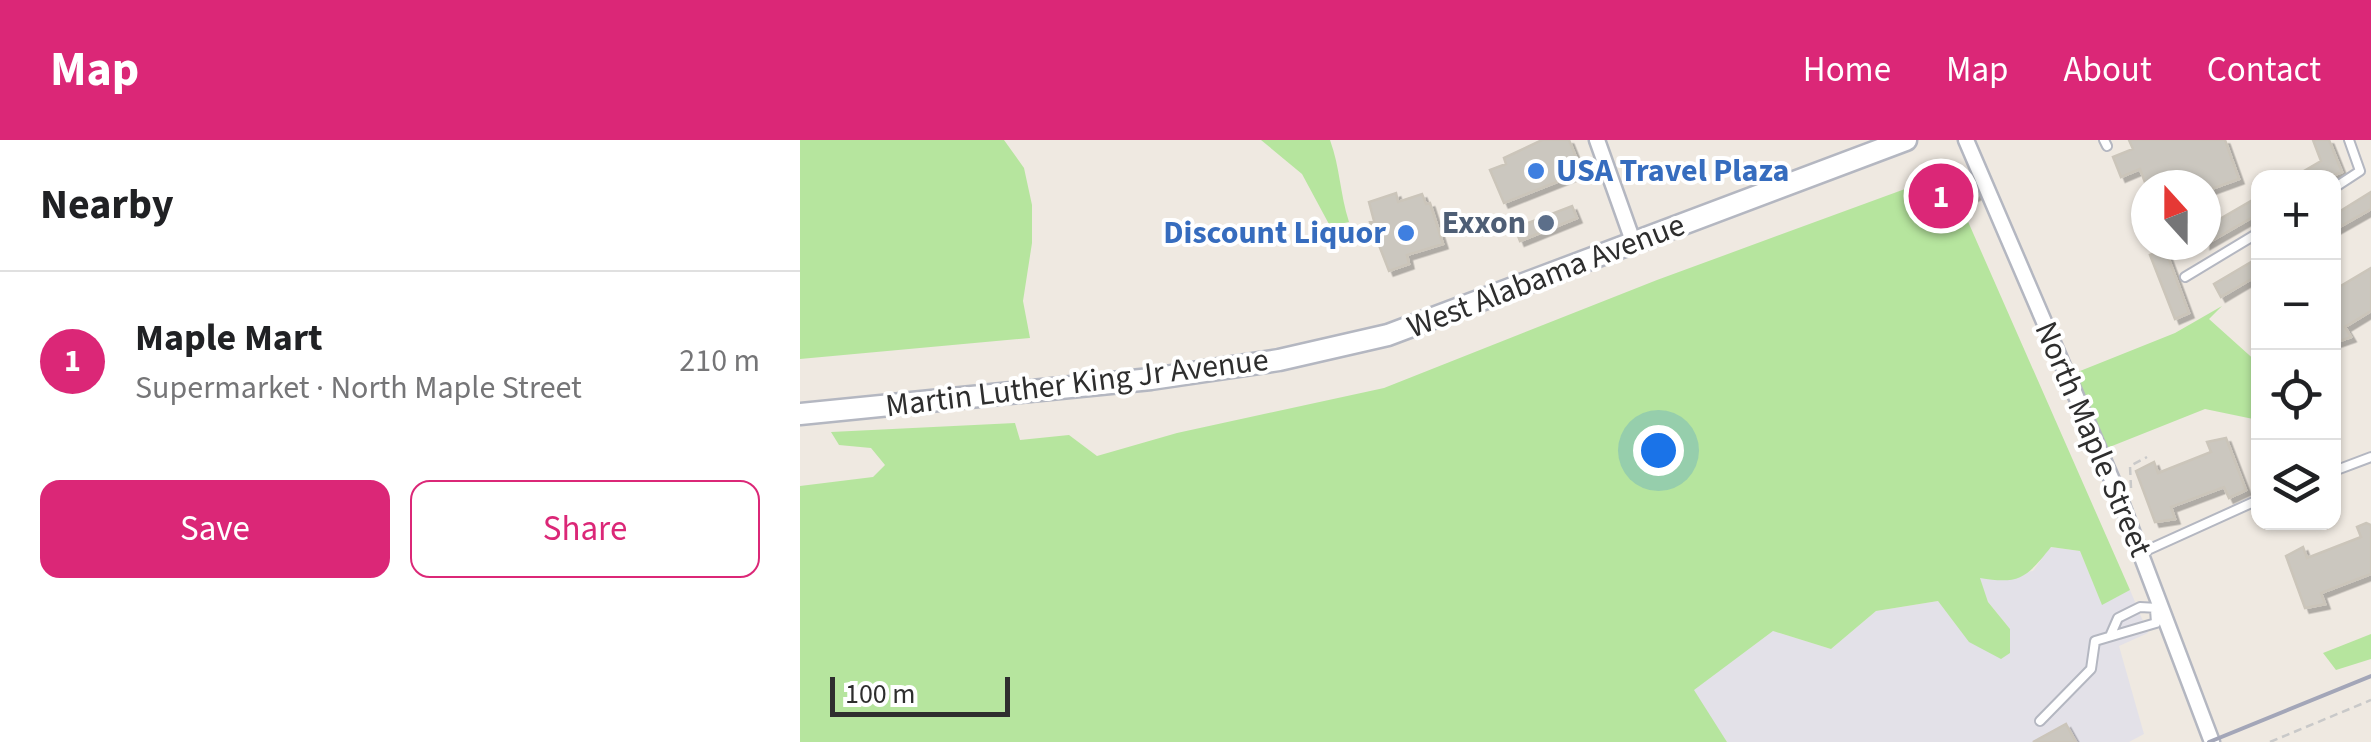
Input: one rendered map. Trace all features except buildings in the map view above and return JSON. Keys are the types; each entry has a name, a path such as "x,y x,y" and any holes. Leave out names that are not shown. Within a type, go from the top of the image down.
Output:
{"main road":[{"name":"West Alabama Avenue","path":"1352,343 1388,335 1634,244 1854,149 1906,140"},
{"name":"Martin Luther King Jr Avenue","path":"800,414 1151,379 1352,343"}],"street":[{"path":"1597,140 1634,244"},
{"name":"North Maple Street","path":"1966,140 2141,553 2158,608 2211,742"}],"lane":[{"path":"2341,183 2360,171 2349,140"},
{"path":"2186,277 2251,237"},
{"path":"2341,468 2371,457"},
{"path":"2141,553 2251,503"},
{"path":"2040,721 2092,669 2094,641 2112,634 2122,636 2156,622 2158,608 2140,608 2118,618 2112,634"}],"path":[{"path":"2126,492 2134,486 2130,466 2147,457"},
{"path":"2270,742 2371,700"}],"shaded area":[{"path":"2050,547 2080,551 2102,604 2130,590 2148,633 2119,646 2144,734 2129,742 1727,742 1693,690 1773,631 1831,649 1876,611 1938,601 1970,642 2010,629 1988,602 1979,577 2033,571"}],"green space":[{"path":"800,140 1004,140 1024,168 1032,205 1032,243 1023,301 1030,338 800,359"},
{"path":"1261,140 1330,140 1349,222 1330,226 1302,174"},
{"path":"1905,189 1928,197 1940,215 1958,210 1966,217 2130,590 2102,605 2080,551 2051,547 2022,576 2005,580 1980,578 1988,602 2010,629 2010,653 2001,659 1969,642 1938,601 1876,611 1831,649 1773,631 1694,690 1727,742 800,742 800,486 873,477 885,465 871,448 839,445 831,432 1015,423 1020,440 1069,435 1097,456 1177,433 1384,388 1657,280"},
{"path":"2222,306 2209,319 2251,357 2251,419 2205,409 2107,448 2075,373 2175,333"},
{"path":"2371,634 2371,659 2336,670 2323,653"}],"railway":[{"path":"2209,742 2371,676"}],"place":[{"name":"USA Travel Plaza","path":"1536,171"},
{"name":"Maple Mart","path":"1941,196"},
{"name":"Exxon","path":"1546,223"},
{"name":"Discount Liquor","path":"1406,233"}]}
